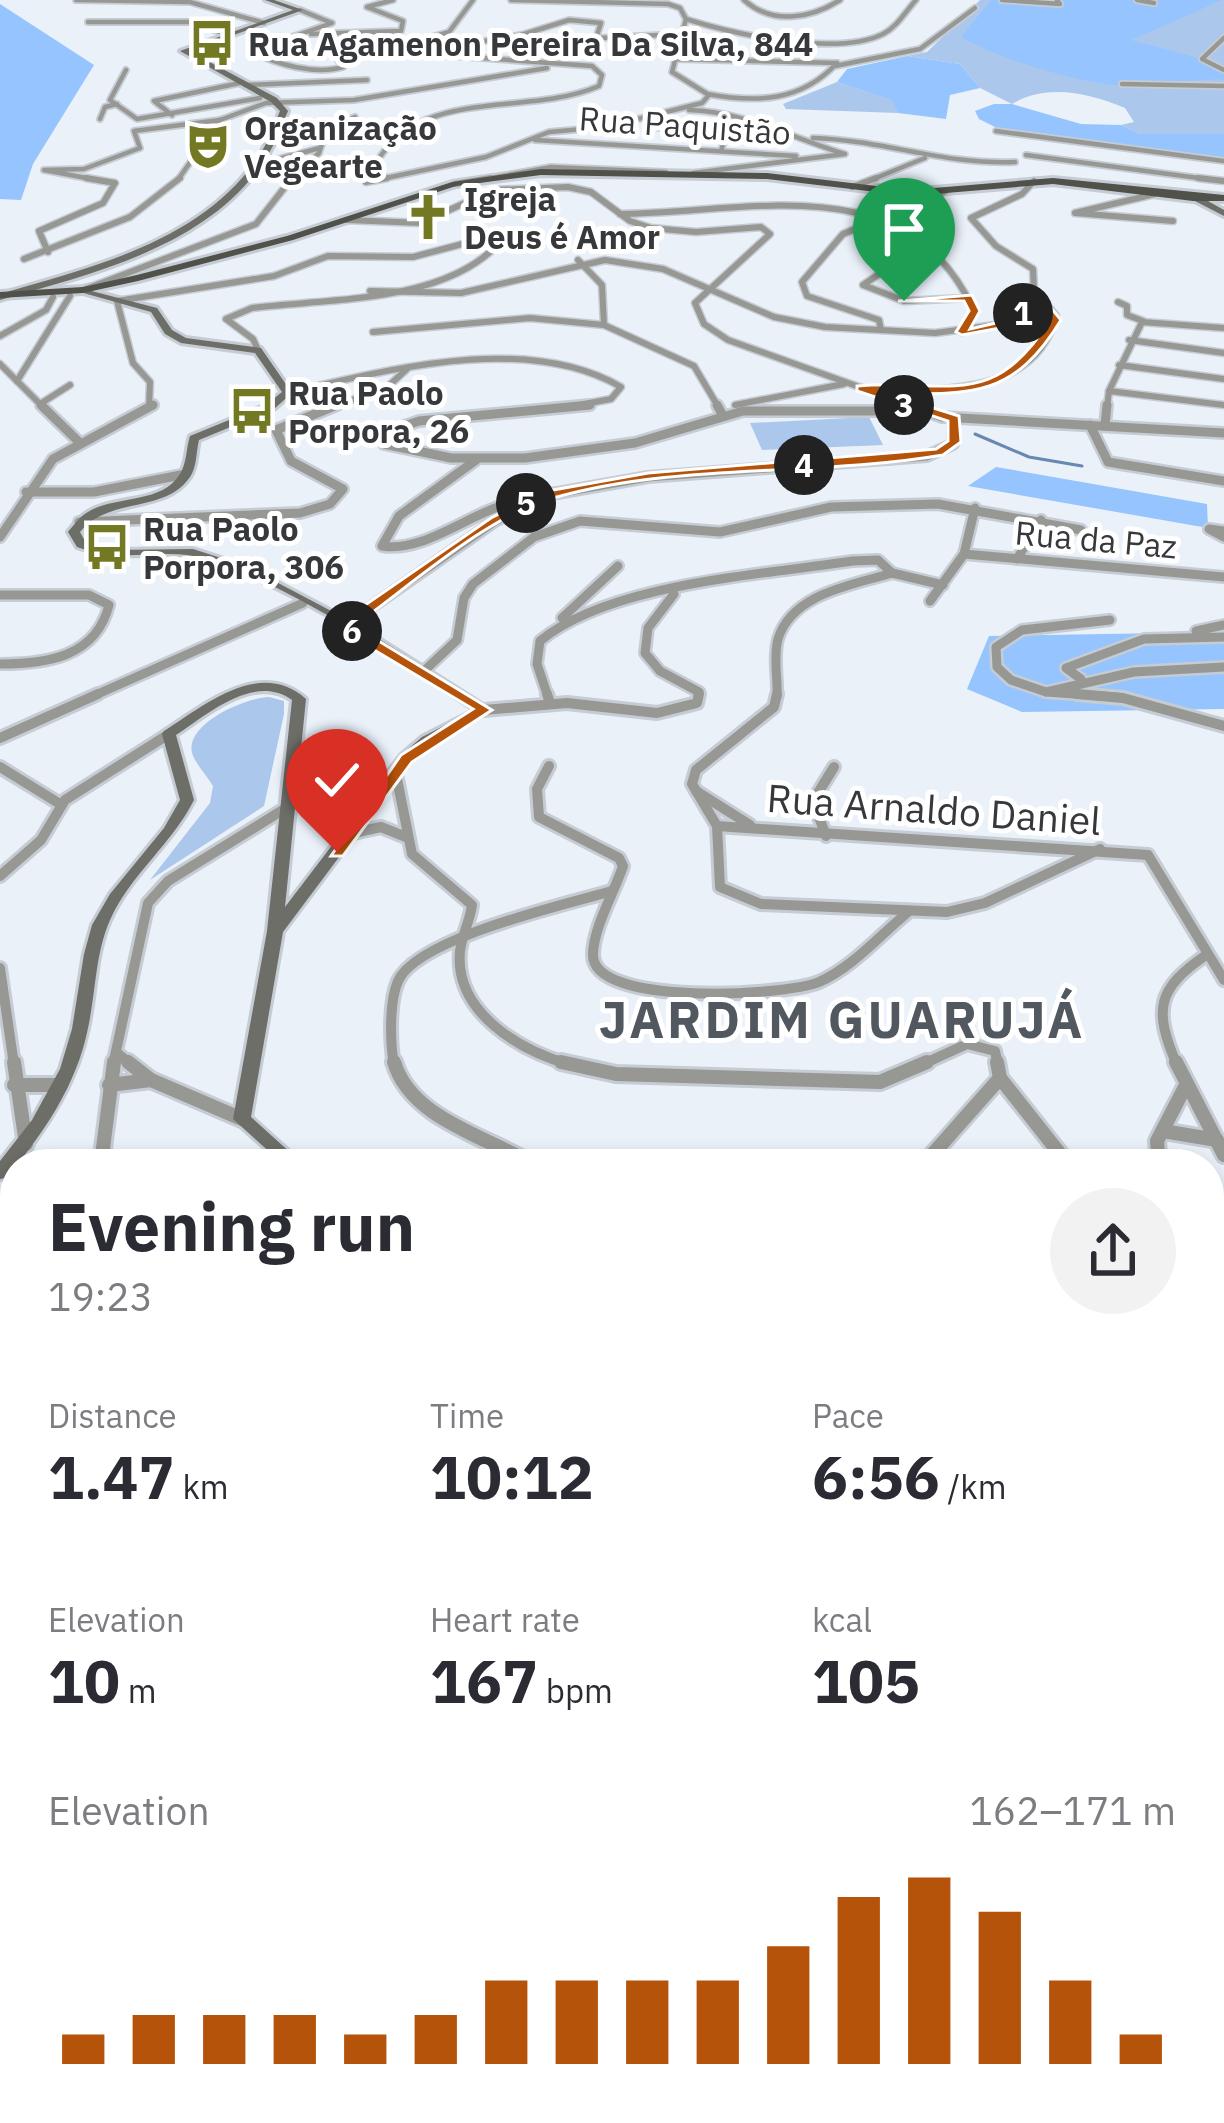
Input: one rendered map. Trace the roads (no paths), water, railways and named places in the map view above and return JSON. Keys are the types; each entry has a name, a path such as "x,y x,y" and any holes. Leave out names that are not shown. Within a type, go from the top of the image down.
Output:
{"main road":[{"path":"2,296 70,296 250,255 455,184 548,172 767,176 852,187 946,190 1034,181 1224,198"},
{"path":"2,296 86,292"}],"street":[{"path":"76,0 198,3 264,23"},
{"path":"271,1 286,0"},
{"path":"304,34 401,31 403,21 367,7 392,0"},
{"path":"271,1 332,23 252,51 278,64 335,70 343,68 331,51 400,48 449,32 472,0"},
{"path":"511,0 668,4 700,25 754,36 869,38 888,31 916,0"},
{"path":"744,0 760,11 804,16 822,14 840,0"},
{"path":"1002,0 1044,7 1060,4 1057,0"},
{"path":"1137,0 1154,3"},
{"path":"675,59 836,65 920,50 975,8"},
{"path":"2,296 153,249 216,208 259,164 284,114 272,99 183,52 300,10"},
{"path":"485,41 558,22 592,19 601,23 596,38"},
{"path":"686,19 673,74 706,94 770,100"},
{"path":"88,22 186,22 230,35"},
{"path":"521,35 540,41 596,38 700,25"},
{"path":"1224,38 1202,59 1224,70"},
{"path":"400,48 404,55 427,58 578,64 599,69 598,86 409,124 380,151 365,178 374,183 549,132 606,127 702,104 706,94"},
{"path":"126,70 110,99 137,119 272,99 363,96 578,64"},
{"path":"676,109 733,111 813,87 836,65"},
{"path":"173,115 154,101 242,84 367,80"},
{"path":"1122,84 1224,86"},
{"path":"48,252 39,231 103,203 115,183 44,170 84,169 142,147 134,131 220,120 272,99"},
{"path":"100,119 105,107 117,104"},
{"path":"195,111 203,122"},
{"path":"671,174 833,158 845,152 794,138 733,111"},
{"path":"86,292 256,224 321,148 329,126 355,117"},
{"path":"24,259 84,240 153,202 188,170 220,120"},
{"path":"659,128 727,132 721,151"},
{"path":"996,131 1224,161"},
{"path":"794,138 843,137 961,164 1015,162"},
{"name":"Rua Paquistão","path":"534,140 833,158"},
{"path":"259,164 321,148"},
{"path":"1026,155 1224,181"},
{"path":"852,187 926,157"},
{"path":"1152,169 1147,192 1075,213 1173,220"},
{"path":"418,173 428,193"},
{"path":"861,388 960,391 1007,378 1055,326 1054,313 1034,290 1031,266 997,246 971,218 982,208 1024,194 1034,181"},
{"path":"351,221 430,221 488,191 522,187 585,190 619,214 664,231 755,226 770,231 695,303 712,331 920,411 955,419 1224,434"},
{"path":"881,330 881,322 821,304 801,287 836,239 946,190"},
{"path":"1201,198 1224,213"},
{"path":"619,214 676,214 782,199 838,205 878,219 950,263 974,311 962,332"},
{"path":"117,302 274,276 328,256 412,257 484,238 502,240 476,264 446,278 252,308 226,319 287,393"},
{"path":"923,244 869,276 863,285 916,302 968,298"},
{"path":"370,291 408,295 508,285 578,260 645,264 785,320 962,332 1010,326 1023,313 1021,296 1034,290"},
{"path":"578,260 602,285 604,325"},
{"path":"86,292 154,310 168,332 184,341 255,349"},
{"path":"17,381 70,296"},
{"path":"46,310 53,297"},
{"path":"0,537 14,524 26,492 52,460 153,405 149,382 133,363 117,302"},
{"path":"1118,302 1127,306 1127,315 1143,321 1224,328"},
{"path":"0,337 46,310 62,310"},
{"path":"373,332 524,319 604,325 694,366 722,412"},
{"path":"1105,425 1109,391 1129,340 1143,321"},
{"path":"1129,340 1224,353"},
{"path":"0,364 80,443"},
{"path":"675,592 648,628 645,653 660,671 699,692 697,704 624,715 550,703 523,712 484,710 303,603 207,555 89,550 75,539 80,522 96,510 166,490 186,475 194,438 308,387 407,369 558,364 592,371 620,387 611,399 588,406 419,421 381,434 388,447 476,460 598,450 760,399 845,383"},
{"path":"1119,365 1224,379"},
{"path":"80,522 300,513 330,504 343,489 294,464 276,430 324,407 393,387 407,369"},
{"path":"278,381 308,387"},
{"path":"40,404 70,385"},
{"path":"1109,391 1224,405"},
{"path":"760,399 772,409"},
{"path":"722,412 920,411"},
{"path":"476,460 469,470 418,498 382,546 407,549 473,509 510,498 536,499 648,477 927,456 955,442 955,419"},
{"path":"1090,425 1106,460 1224,481"},
{"path":"26,492 94,492 186,475"},
{"path":"344,626 392,588 536,499"},
{"path":"424,671 457,640 464,598 473,584 532,538 571,523 610,519 720,532 831,506 975,508 1081,530"},
{"path":"930,601 964,554 975,508"},
{"path":"1017,559 1041,520"},
{"name":"Rua da Paz","path":"964,554 1224,578"},
{"path":"560,621 610,605 852,560 878,560 892,573 943,585"},
{"path":"550,703 534,655 541,639 618,566"},
{"path":"892,573 820,597 793,614 777,643 774,707 696,770 695,791 716,826 720,887 736,898 907,913 970,908 1100,849"},
{"path":"0,595 88,595 109,605 105,627 89,644 0,673"},
{"path":"585,595 610,605"},
{"path":"0,738 303,603"},
{"path":"1110,620 1022,630 996,647 997,667 1011,680 1046,692 1124,698 1224,725"},
{"path":"1081,679 1066,668 1224,625"},
{"path":"1168,637 1224,638"},
{"path":"0,664 26,665"},
{"path":"1046,692 1081,679 1161,668 1224,667"},
{"path":"0,876 41,840 60,804 169,734 242,691 284,689 299,699 275,931 242,1119"},
{"path":"275,931 427,740 484,710"},
{"path":"22,1149 61,1085 79,1036 94,940 105,912 187,800 169,734"},
{"path":"549,766 537,789 539,817 619,858 623,866 593,964 614,981 640,987 795,989 844,966 907,913"},
{"path":"0,767 60,804"},
{"path":"826,836 813,801 834,767"},
{"path":"397,774 406,837 419,864 472,904 460,961 482,1016 518,1046 579,1069 880,1082 914,1074 957,1044 972,1041 994,1052 1000,1078 1055,1149"},
{"path":"695,791 755,828"},
{"path":"103,1149 110,1085 152,897 168,881 286,808"},
{"path":"349,834 381,826 406,837"},
{"name":"Rua Arnaldo Daniel","path":"716,826 1148,855"},
{"path":"1152,841 1148,855 1224,980"},
{"path":"505,1149 423,1104 394,1070 391,1043 403,971 420,957 461,941 612,891"},
{"path":"279,895 303,897"},
{"path":"1206,955 1164,992 1170,1044 1185,1087 1218,1118 1221,1149"},
{"path":"0,968 26,1144"},
{"path":"117,1053 151,1080 242,1119 277,1149"},
{"path":"937,1149 1000,1078"},
{"path":"110,1085 151,1080"},
{"path":"14,1085 61,1085"},
{"path":"1157,1149 1185,1087"},
{"path":"1163,1131 1217,1140"}],"waterway":[{"path":"975,434 1029,457 1082,466"}],"place":[{"name":"Rua Agamenon Pereira Da Silva, 844","path":"212,43"},
{"name":"Organização Vegearte","path":"208,146"},
{"name":"Igreja Deus é Amor","path":"428,217"},
{"name":"Rua Paolo Porpora, 26","path":"252,411"},
{"name":"Rua Paolo Porpora, 306","path":"107,547"}],"district":[{"name":"JARDIM GUARUJÁ","path":"842,1019"}]}
